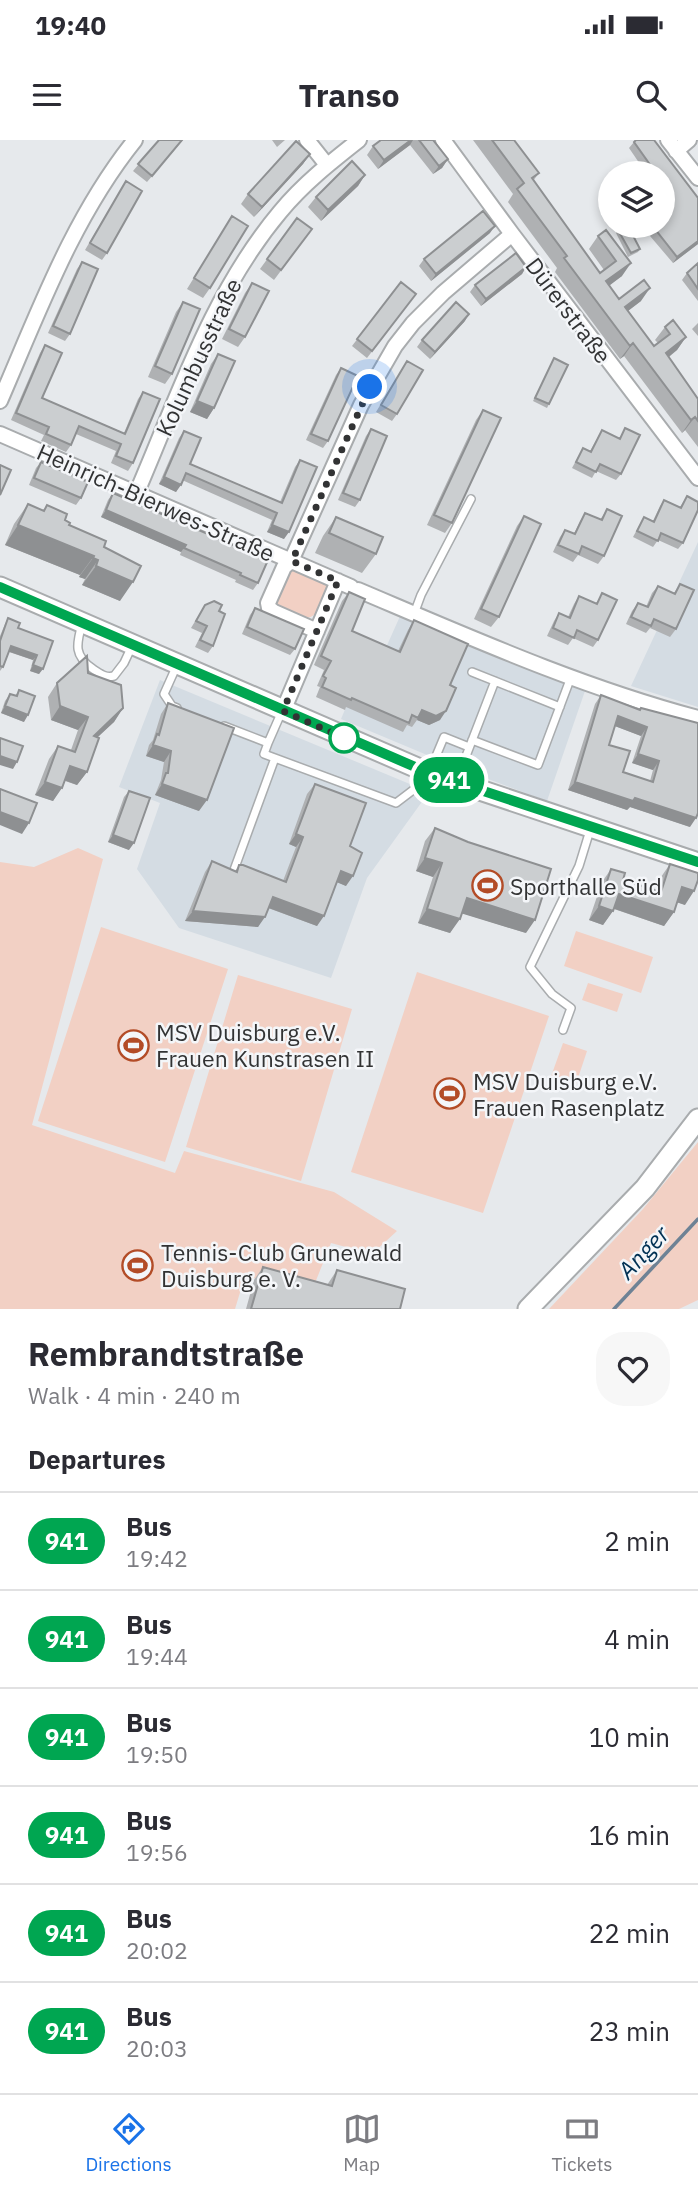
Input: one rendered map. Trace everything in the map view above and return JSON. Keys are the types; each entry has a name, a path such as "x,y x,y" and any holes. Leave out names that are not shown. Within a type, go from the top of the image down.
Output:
{"main road":[{"path":"0,587 429,773 698,863"},
{"path":"528,1309 645,1188 698,1119"}],"street":[{"path":"0,401 68,247 109,175 135,140"},
{"path":"307,140 327,165"},
{"name":"Kolumbusstraße","path":"136,492 210,322 238,272 280,212 327,165 359,140"},
{"name":"Dürerstraße","path":"443,140 698,478"},
{"path":"689,140 672,145 698,178"},
{"path":"317,631 269,608 268,603 284,567 292,561 361,405 395,346 413,323 443,293 512,234"},
{"name":"Heinrich-Bierwes-Straße","path":"0,434 414,614 571,677 698,718"},
{"path":"283,711 317,631 349,586"}],"lane":[{"path":"414,614 421,595 471,499"},
{"path":"83,623 77,642 79,652 83,662 103,676 114,676 133,645"},
{"path":"177,664 164,694 172,706 185,711"},
{"path":"472,672 560,707"},
{"path":"283,711 264,754 396,803 421,785 444,737 538,765 571,677"},
{"path":"456,782 495,681"},
{"path":"210,721 268,743"},
{"path":"234,870 275,758"},
{"path":"563,1030 570,1008 552,994 530,967 579,866 592,827"}],"shaded area":[{"path":"698,542 698,707 631,686"},
{"path":"295,568 326,584 320,607 310,617 288,612 275,602 291,569"},
{"path":"401,614 586,688 547,801 341,719 349,700 384,652"},
{"path":"160,680 429,792 367,878 331,978 179,928 137,869 160,803 119,787"},
{"path":"78,848 103,859 32,1125 175,1173 184,1151 334,1192 397,1231 372,1254 331,1243 311,1293 245,1276 235,1309 0,1309 0,862 34,867"},
{"name":"MSV Duisburg e.V. Frauen Kunstrasen II","path":"101,927 228,969 165,1162 38,1121"},
{"path":"576,931 653,957 641,993 564,966"},
{"name":"MSV Duisburg e.V. Frauen Rasenplatz","path":"417,972 549,1016 483,1213 351,1172"},
{"path":"238,975 352,1009 301,1181 186,1147"},
{"path":"588,983 623,994 617,1012 582,1000"},
{"path":"563,1043 587,1051 574,1090 549,1082"},
{"path":"698,1142 698,1300 679,1309 549,1309 643,1209"}],"building":[{"path":"159,140 182,140 152,176 138,164"},
{"path":"381,140 411,140 384,160 373,146"},
{"path":"419,140 433,140 448,159 439,166"},
{"path":"492,140 514,140 539,173 532,178 600,273 616,261 599,238 612,238 631,263 606,281 619,299 644,280 650,288 625,307 654,346 670,334 665,327 673,320 686,337 666,353 698,399 698,421 695,417 691,420 633,343 630,346 564,258 567,256 517,189 524,183"},
{"path":"654,140 670,161 647,161 634,142"},
{"path":"296,141 310,154 262,207 248,194"},
{"path":"352,161 365,175 328,210 316,197"},
{"path":"675,168 698,198 698,241 677,257 662,238 675,238"},
{"path":"126,181 142,191 107,253 90,243"},
{"path":"483,211 495,226 436,274 424,259"},
{"path":"232,216 248,226 210,288 194,278"},
{"path":"297,218 312,229 281,270 267,259"},
{"path":"623,238 634,238 640,249 631,253"},
{"path":"516,253 526,267 486,299 475,285"},
{"path":"82,262 98,269 70,334 53,326"},
{"path":"698,263 698,289 687,273"},
{"path":"401,282 416,294 372,351 357,339"},
{"path":"252,283 269,291 245,337 229,329"},
{"path":"183,302 200,309 172,374 155,366"},
{"path":"456,302 469,314 435,352 422,340"},
{"path":"45,345 62,353 42,398 125,434 143,392 160,399 133,463 116,456 121,444 79,426 71,445 46,434 49,427 16,413"},
{"path":"218,354 235,361 214,408 197,401"},
{"path":"554,358 568,365 549,404 535,398"},
{"path":"407,361 423,370 397,414 381,405"},
{"path":"341,368 358,376 328,441 311,434"},
{"path":"483,410 501,418 452,523 434,515"},
{"path":"625,428 640,435 621,474 600,464 596,472 576,462 583,448 591,452 602,430 620,439"},
{"path":"371,429 387,436 360,500 343,493"},
{"path":"184,431 201,438 190,464 282,503 300,460 317,467 289,532 272,525 277,513 186,473 181,485 164,477"},
{"path":"41,462 88,482 81,498 34,478"},
{"path":"0,465 11,470 0,495"},
{"path":"113,493 268,560 258,583 184,548 186,545 106,510"},
{"path":"687,496 698,502 698,510 683,543 661,533 658,541 637,531 644,517 654,522 664,500 681,508"},
{"path":"28,504 44,511 47,505 67,514 65,520 69,525 106,541 104,547 141,566 133,582 96,566 98,560 93,558 94,556 18,525"},
{"path":"607,509 622,516 604,556 582,546 579,554 558,545 565,530 575,534 585,513 602,520"},
{"path":"524,516 541,524 499,617 481,609"},
{"path":"336,517 383,537 376,554 329,533"},
{"path":"680,584 694,590 676,629 654,619 651,626 631,617 638,603 648,607 658,586 675,594"},
{"path":"349,592 365,599 352,631 400,652 414,620 468,644 450,685 456,688 446,711 436,716 422,710 418,718 412,715 409,723 322,687 326,678 323,676 331,661 321,656"},
{"path":"602,593 617,600 598,640 577,630 574,638 553,628 559,613 570,618 579,596 597,604"},
{"path":"214,601 222,605 219,611 225,614 213,646 200,640 207,626 196,621 205,605"},
{"path":"255,608 304,629 295,649 247,627"},
{"path":"8,618 20,623 18,628 53,641 43,669 33,665 37,655 11,646 3,667 0,666 0,641"},
{"path":"87,656 88,673 121,685 123,708 94,736 99,738 87,772 70,766 62,788 45,782 58,746 75,752 88,717 60,706 57,683"},
{"path":"19,690 35,696 28,715 5,706 10,694 17,696"},
{"path":"601,695 640,710 641,708 698,723 696,818 575,782","holes":["618,716 647,727 638,754 659,761 653,782 623,772 630,751 609,745"]},
{"path":"168,703 234,728 207,800 162,784 168,773 171,751 153,745 157,734 159,735"},
{"path":"0,738 23,746 17,762 0,756"},
{"path":"315,784 366,803 350,846 362,853 353,876 341,871 324,916 273,897 265,917 193,911 212,861 237,872 239,865 243,865 286,882 303,837 296,834"},
{"path":"0,789 37,803 29,823 0,812"},
{"path":"129,791 150,798 134,843 113,835"},
{"name":"Sporthalle Süd","path":"435,828 468,842 551,869 535,920 467,898 460,919 427,909 442,863 425,858"},
{"path":"670,864 698,873 694,891 682,887 674,912 619,894 613,911 599,906 611,869 625,873 623,880 661,892"},
{"path":"263,1267 332,1286 337,1270 405,1289 400,1309 251,1309"}],"waterway":[{"name":"Anger","path":"614,1309 698,1219"}],"bus line":[{"name":"941","path":"0,587 429,773 698,862"}],"place":[{"name":"Sporthalle Süd","path":"487,886"},
{"name":"MSV Duisburg e.V. Frauen Kunstrasen II","path":"133,1045"},
{"name":"MSV Duisburg e.V. Frauen Rasenplatz","path":"450,1094"},
{"name":"Tennis-Club Grunewald Duisburg e. V.","path":"138,1265"}],"route":[{"path":"344,738 349,740 283,711 338,581 292,561 370,387"}]}
